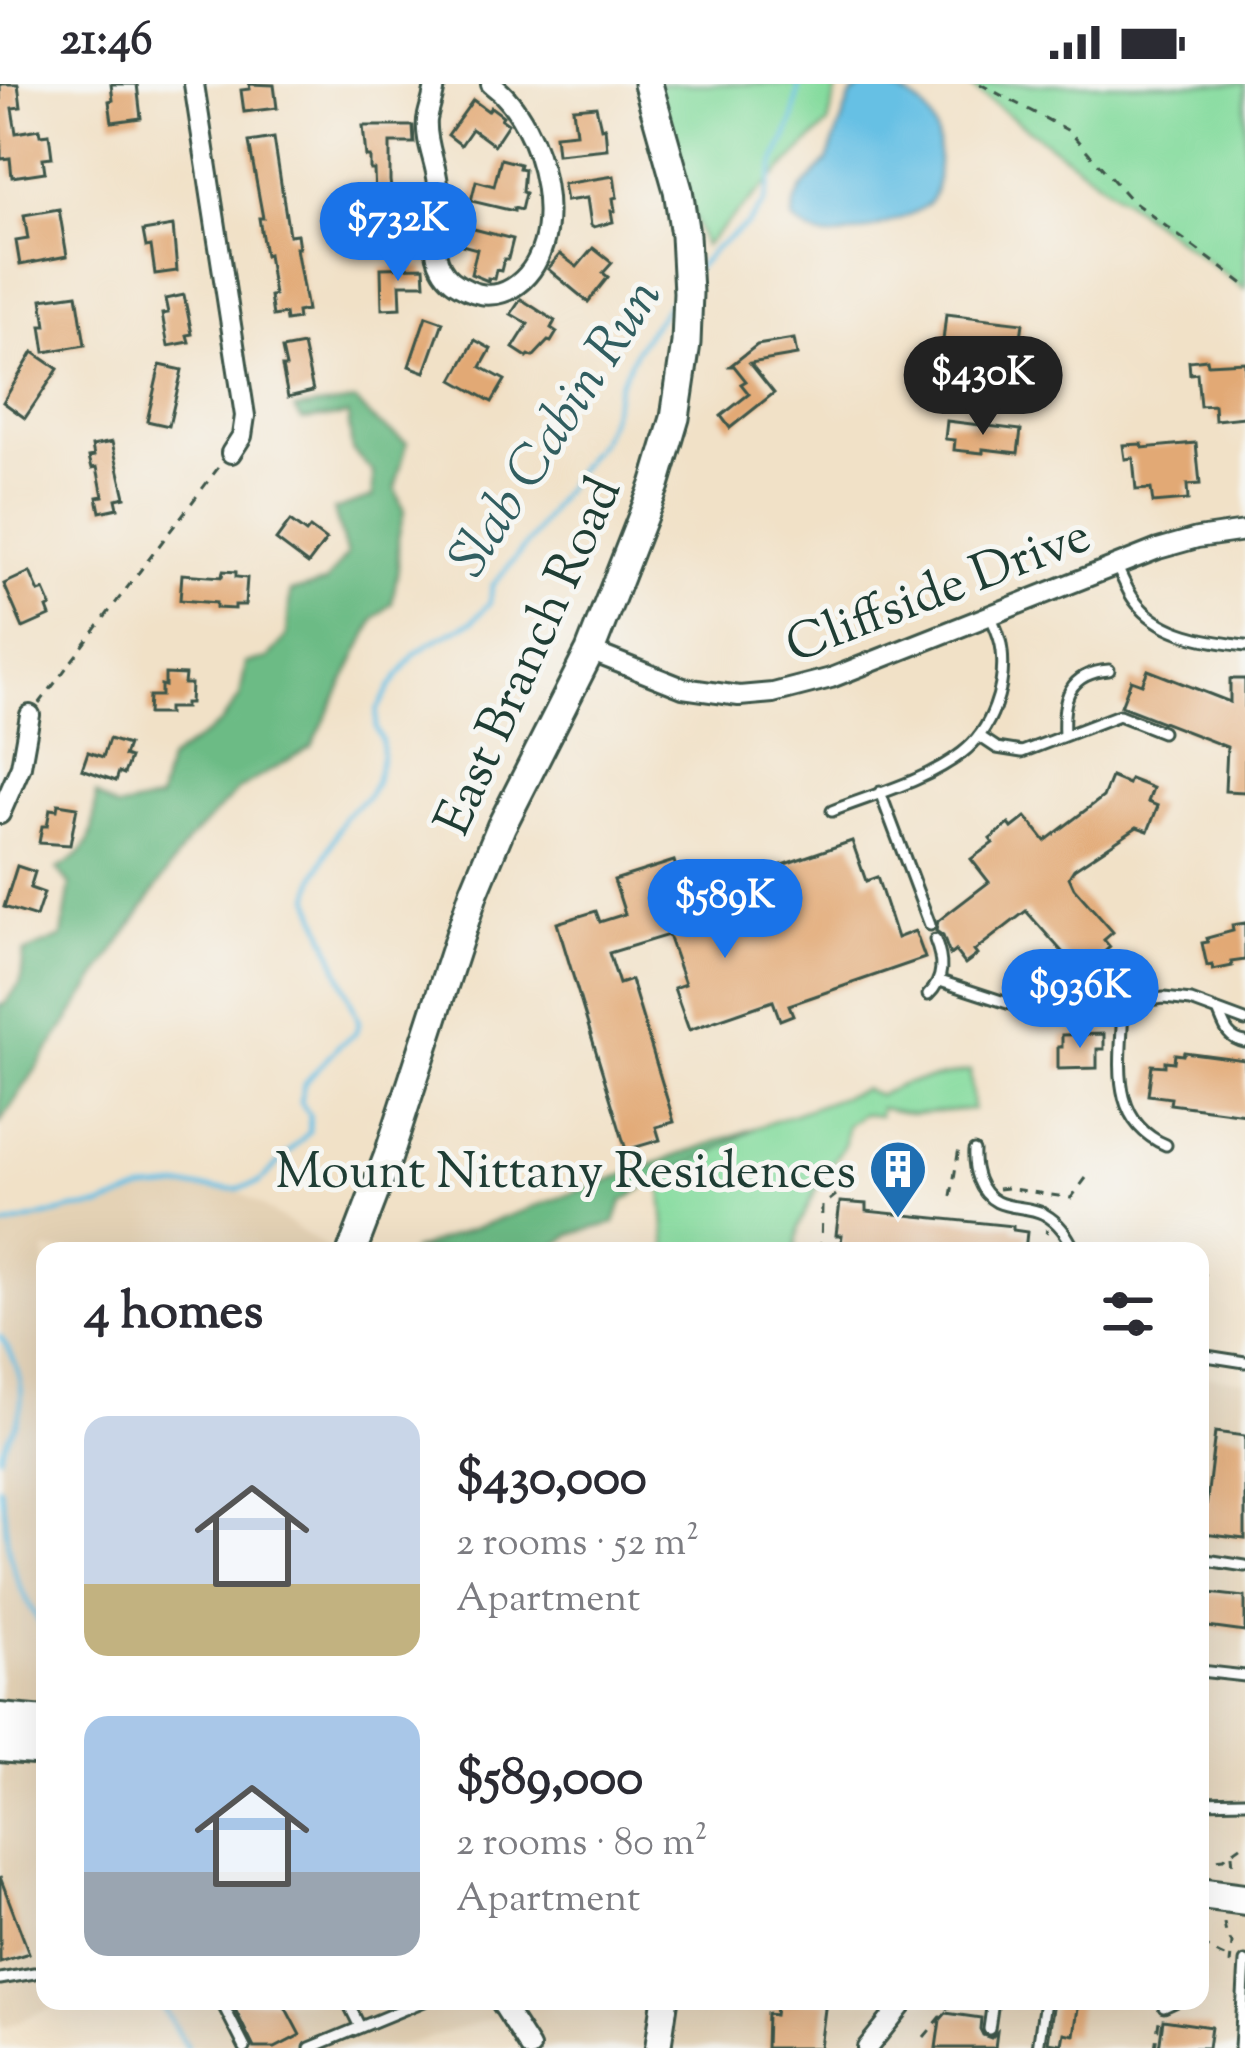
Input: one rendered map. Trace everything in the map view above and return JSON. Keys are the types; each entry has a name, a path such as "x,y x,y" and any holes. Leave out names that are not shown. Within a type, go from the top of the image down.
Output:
{"main road":[{"name":"East Branch Road","path":"355,1242 474,892 501,827 590,651 675,418 686,332 685,235 678,190 648,84"}],"street":[{"path":"194,84 245,416 242,436 231,453"},
{"path":"445,84 434,93 427,125 437,177 435,249 453,283 480,295 507,291 525,279 538,261 545,224 544,174 535,141 505,94 491,84"},
{"name":"Cliffside Drive","path":"590,651 683,688 739,696 772,693 831,678 1116,565 1197,538 1245,531"},
{"path":"0,814 21,766 29,715"},
{"path":"505,2010 526,2046"},
{"path":"658,2048 664,2010"},
{"path":"867,2048 897,2010"}],"lane":[{"path":"1116,565 1138,606 1154,618 1202,640 1245,646"},
{"path":"832,811 940,767 979,736 1000,686 1001,644 990,615"},
{"path":"1064,735 1065,697 1083,677 1109,670"},
{"path":"979,736 998,748 1022,752 1119,715 1162,732"},
{"path":"880,792 930,925"},
{"path":"928,994 940,981 935,940"},
{"path":"940,981 1029,1010 1177,999 1232,1018 1245,1017"},
{"path":"1124,1001 1122,1097 1136,1125 1166,1145"},
{"path":"1219,1013 1227,1032 1245,1042"},
{"path":"974,1151 973,1164 981,1184 997,1197 1046,1215 1070,1242"},
{"path":"1209,1356 1245,1362"},
{"path":"1209,1560 1245,1566"},
{"path":"1209,1672 1245,1676"},
{"path":"1209,1802 1245,1802"},
{"path":"1242,2046 1245,1962"},
{"path":"0,1979 34,1973"},
{"path":"226,2010 245,2048"},
{"path":"351,2010 360,2027"},
{"path":"387,2010 389,2015"},
{"path":"310,2048 402,2010"},
{"path":"989,2029 992,2010"},
{"path":"1038,2048 1044,2010"}],"path":[{"path":"980,84 1069,131 1132,201 1245,284"},
{"path":"53,689 208,479"},
{"path":"951,1196 959,1148"},
{"path":"997,1197 1002,1187 1071,1198 1086,1178"},
{"path":"821,1242 822,1206 836,1195"},
{"path":"905,1215 907,1203"},
{"path":"1045,1242 1047,1228"},
{"path":"1209,1860 1245,1843"},
{"path":"1232,1852 1233,1868"},
{"path":"1209,1948 1231,1962 1232,1943 1226,1934 1235,1911"},
{"path":"924,2037 946,2010"},
{"path":"980,2010 984,2013"},
{"path":"1155,2048 1159,2021"}],"shaded area":[{"path":"236,1189 318,1242 36,1242 36,2010 45,2010 0,2029 0,1227 102,1206 144,1190"},
{"path":"1209,1376 1245,1381 1245,2048 530,2048 507,2014 394,2048 187,2048 164,2010 1209,2010"}],"green space":[{"path":"648,84 838,84 828,124 704,246"},
{"path":"967,84 1245,84 1245,289"},
{"path":"356,401 372,419 407,443 395,488 404,512 392,603 375,618 312,746 239,789 187,842 0,1123 0,1005 21,983 24,953 62,937 70,885 57,869 85,848 96,795 117,809 159,800 168,761 220,724 240,697 246,663 268,659 287,635 290,592 325,583 347,555 334,510 373,497 373,472 352,450 348,415 302,420 295,409"},
{"path":"970,1071 973,1109 912,1114 880,1108 879,1116 862,1114 847,1125 845,1143 818,1185 796,1242 666,1242 661,1176 755,1128 864,1089 879,1095 903,1084"},
{"path":"755,1128 661,1176 622,1202 615,1223 572,1234 561,1242 435,1242"}],"water":[{"path":"866,85 898,91 930,117 938,145 935,192 924,206 898,219 836,237 822,236 793,220 794,206 801,190 827,161 851,96"}],"building":[{"path":"0,84 18,84 21,107 12,108 16,133 39,129 40,135 49,134 52,157 43,158 45,172 12,177 10,158 1,159"},
{"path":"111,84 137,84 141,118 112,122"},
{"path":"249,84 274,85 277,108 244,112 241,90 250,89"},
{"path":"473,100 488,111 491,107 508,124 494,145 472,129 461,145 448,135"},
{"path":"596,106 607,149 557,154 555,135 576,133 573,108"},
{"path":"363,126 413,126 414,143 390,143 390,181 395,217 418,214 420,233 372,240 374,170 366,157"},
{"path":"274,138 289,235 297,234 307,310 297,312 298,319 286,321 285,314 273,316 270,296 274,295 249,142"},
{"path":"501,159 524,169 521,210 471,201 476,181 494,186"},
{"path":"614,176 613,222 594,227 587,198 566,201 563,184"},
{"path":"59,209 67,256 20,265 16,241 28,239 24,215"},
{"path":"173,226 177,271 155,274 151,246 146,247 143,231"},
{"path":"462,226 513,239 508,259 494,279 471,274 477,249 458,244"},
{"path":"593,248 612,263 603,273 608,277 588,302 548,269 560,254 577,267"},
{"path":"424,267 425,284 400,284 401,308 382,309 381,268"},
{"path":"77,294 85,345 45,352 42,299"},
{"path":"184,295 192,334 187,335 189,342 168,346 162,314 168,313 165,299"},
{"path":"521,299 555,321 551,328 557,332 551,342 533,357 513,348 528,324 511,314"},
{"path":"946,314 1023,323 1018,358 942,350"},
{"path":"426,316 443,322 425,372 409,366"},
{"path":"794,339 797,355 750,363 774,393 730,428 721,416 749,394 741,384 746,381 730,366 757,345"},
{"path":"475,340 491,349 481,367 505,380 492,402 453,380"},
{"path":"303,345 313,391 288,397 282,349"},
{"path":"33,352 58,369 25,418 3,402"},
{"path":"1207,359 1208,364 1245,362 1245,417 1215,420 1214,405 1200,406 1197,373 1190,374 1189,361"},
{"path":"160,365 182,370 169,426 147,421"},
{"path":"947,421 1021,430 1018,453 954,450 955,440 945,439"},
{"path":"112,442 125,497 116,499 118,508 100,512 97,497 103,496 97,467 92,468 89,457 94,456 92,446"},
{"path":"1196,443 1200,484 1187,485 1188,500 1153,503 1151,489 1136,490 1133,458 1125,459 1123,445"},
{"path":"290,521 326,540 308,564 276,540"},
{"path":"223,571 247,578 245,605 216,608 216,603 180,600 182,574 222,577"},
{"path":"30,572 39,592 44,590 50,616 23,628 4,584"},
{"path":"1148,670 1230,702 1230,679 1245,679 1245,792 1225,791 1227,747 1121,706 1131,680 1142,684"},
{"path":"165,674 185,675 184,684 191,684 190,703 185,708 168,708 168,714 148,714 149,696 161,696"},
{"path":"109,739 128,745 124,756 130,758 116,781 82,769 88,752 103,757"},
{"path":"1111,777 1153,788 1148,802 1158,806 1148,831 1137,827 1069,877 1113,932 1104,940 1110,947 1088,966 1081,957 1073,964 1026,911 974,951 977,955 965,964 955,951 950,955 936,931 938,921 989,882 971,859 1009,824 1012,828 1026,817 1045,841 1103,797"},
{"path":"58,804 77,807 70,845 39,843 50,809 57,810"},
{"path":"852,841 866,881 877,877 897,938 915,931 925,958 789,1005 793,1015 780,1020 773,1001 689,1030 674,988 685,984 668,935 609,953 619,984 631,980 674,1122 656,1127 660,1140 626,1150 557,923 596,911 600,922 625,914 614,880 674,861 681,883 697,889 728,878 741,911 789,894 779,866"},
{"path":"17,866 35,872 30,888 44,893 36,917 4,907"},
{"path":"1245,923 1245,960 1213,970 1212,965 1207,966 1202,943 1233,931 1232,925"},
{"path":"1104,1034 1104,1049 1097,1049 1097,1068 1058,1069 1062,1035"},
{"path":"1175,1054 1245,1060 1245,1114 1170,1104 1171,1098 1148,1095 1152,1065 1165,1066 1165,1061 1174,1062"},
{"name":"Mount Nittany Residences","path":"840,1202 866,1204 866,1211 1013,1226 1013,1230 1027,1232 1026,1242 841,1242 842,1235 836,1235"},
{"path":"1215,1432 1245,1436 1245,1539 1209,1535"},
{"path":"1209,1593 1245,1597 1245,1632 1209,1627"},
{"path":"0,1877 29,1953 0,1962"},
{"path":"235,2010 287,2010 300,2035 275,2048 254,2048"},
{"path":"776,2010 825,2010 820,2048 766,2048 767,2014 775,2015"},
{"path":"1053,2010 1078,2010 1074,2035 1064,2033 1062,2044 1048,2042"},
{"path":"946,2013 981,2018 983,2035 991,2038 997,2032 995,2048 936,2048 940,2020"},
{"path":"1163,2020 1211,2027 1208,2048 1159,2048"}],"waterway":[{"name":"Slab Cabin Run","path":"696,269 747,225 765,202 775,162 793,121 799,84"},
{"name":"Slab Cabin Run","path":"0,1227 102,1206 144,1190 236,1189 259,1183 309,1132 310,1115 300,1102 304,1084 355,1034 359,1022 310,897 345,816 375,784 382,755 377,710 414,655 473,621 490,602 492,586 600,441 619,384 639,345 677,292"},
{"name":"Slab Cabin Run","path":"0,1336 16,1366 22,1398 0,1456"},
{"name":"Slab Cabin Run","path":"0,1487 14,1568 36,1616"},
{"name":"Slab Cabin Run","path":"164,2010 187,2048"}],"place":[{"name":"Mount Nittany Residences","path":"898,1220"}]}
